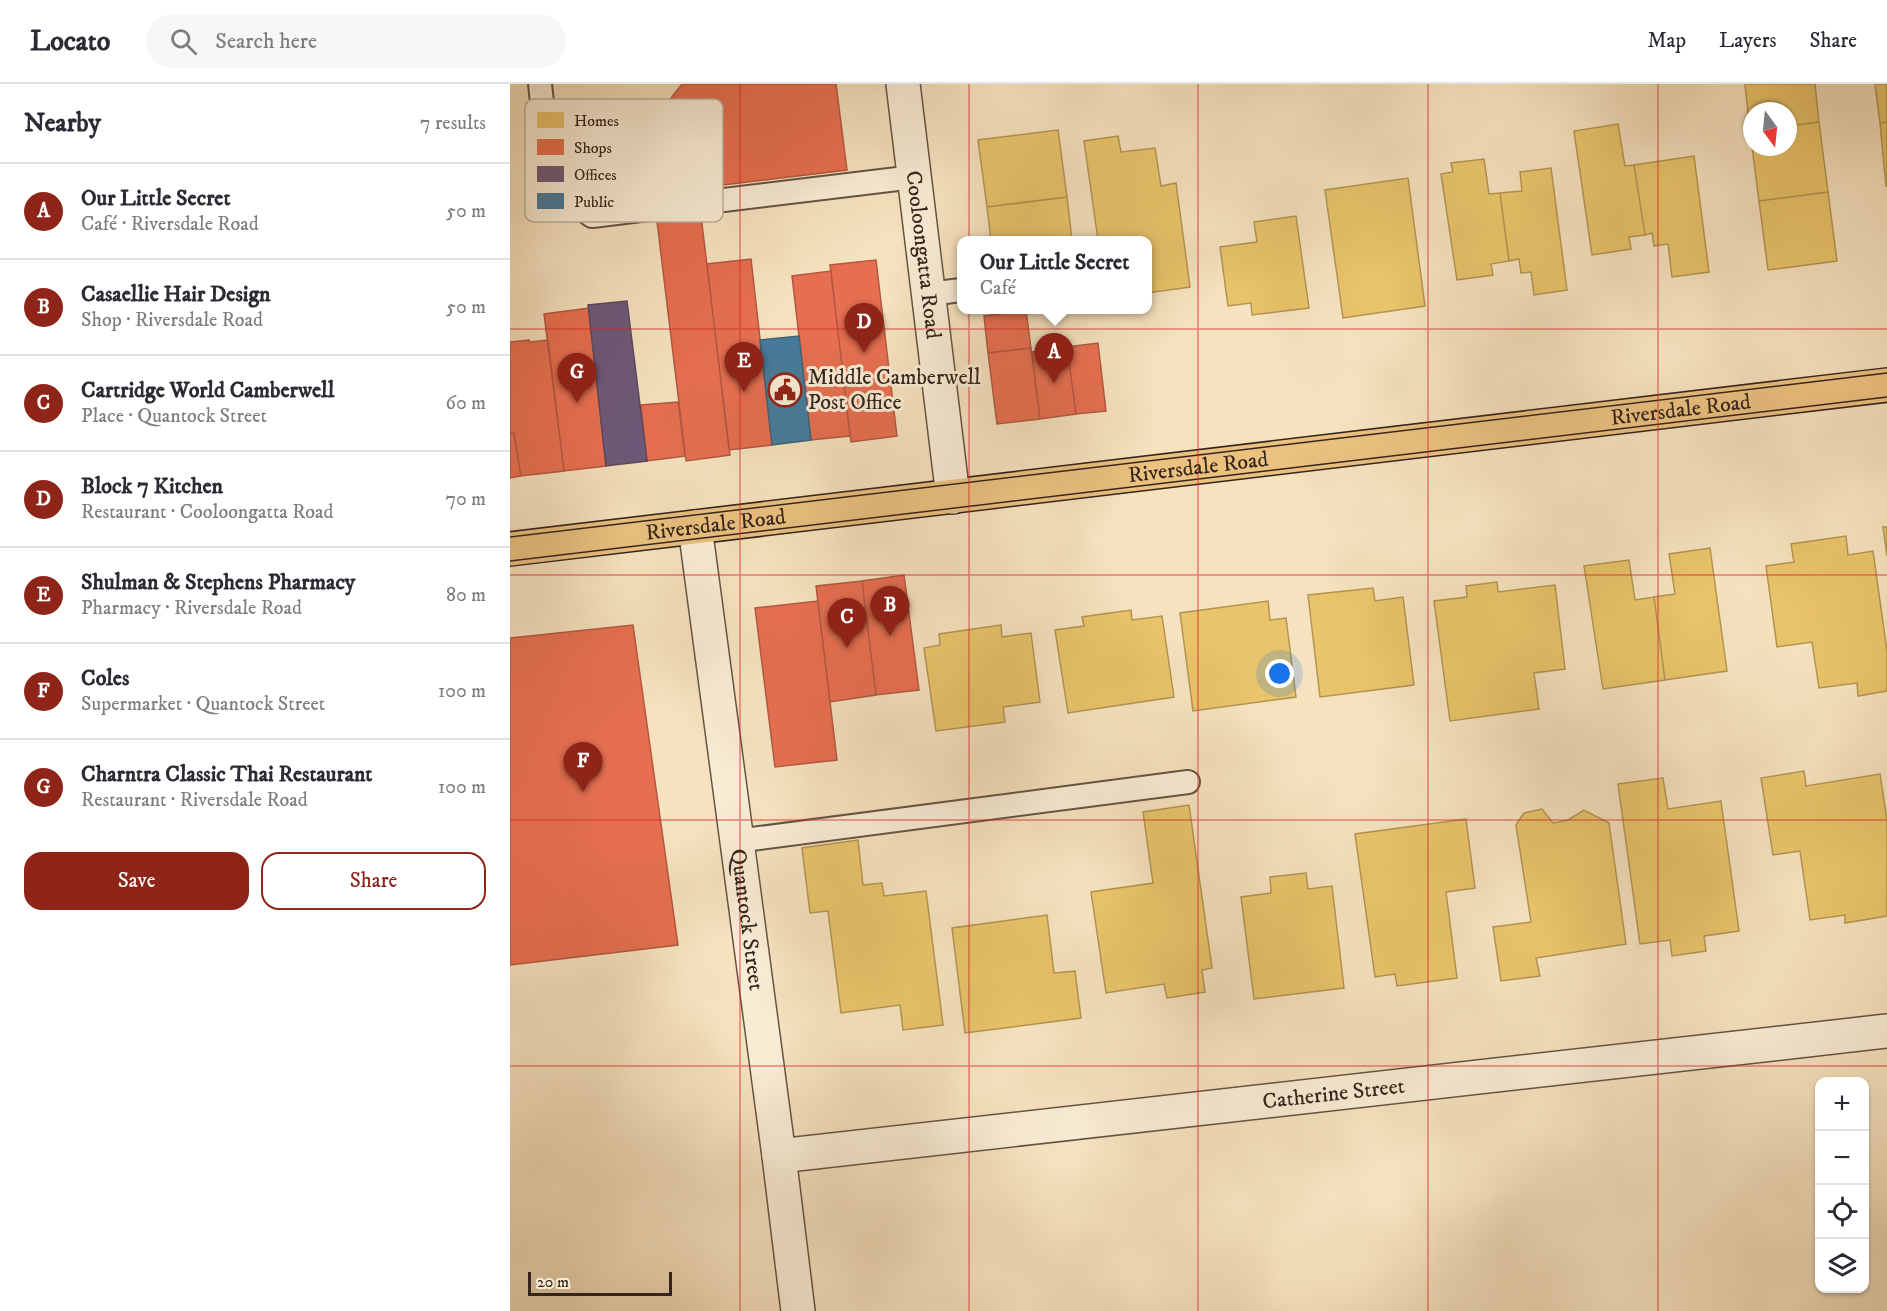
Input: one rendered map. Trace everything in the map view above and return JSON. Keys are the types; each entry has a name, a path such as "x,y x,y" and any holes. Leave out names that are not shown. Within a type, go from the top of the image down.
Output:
{"main road":[{"name":"Riversdale Road","path":"510,549 1887,385"}],"street":[{"name":"Cooloongatta Road","path":"903,84 914,177 945,292 953,497"},
{"name":"Quantock Street","path":"695,527 798,1311"},
{"name":"Catherine Street","path":"779,1156 1887,1031"}],"lane":[{"path":"540,84 542,99"},
{"path":"723,200 914,177"},
{"path":"737,841 1188,782"}],"building: Homes":[{"path":"1745,84 1815,84 1819,122 1797,125 1797,102 1747,102"},
{"path":"1875,84 1887,84 1887,122 1880,123"},
{"path":"1819,122 1828,192 1759,201 1753,156 1797,156 1797,125"},
{"path":"1887,122 1887,186 1886,186 1880,123"},
{"path":"1618,124 1625,166 1634,165 1645,235 1629,237 1631,249 1592,255 1574,131"},
{"path":"1058,130 1067,197 987,207 978,140"},
{"path":"1118,136 1121,152 1155,148 1161,186 1176,183 1190,287 1152,292 1152,236 1097,236 1084,141"},
{"path":"1694,156 1709,272 1672,277 1668,244 1654,246 1652,233 1645,235 1634,165"},
{"path":"1484,159 1489,194 1500,193 1509,261 1491,264 1493,275 1457,280 1441,174 1453,172 1451,163"},
{"path":"1551,168 1567,290 1534,295 1531,272 1521,273 1519,259 1509,261 1500,193 1522,191 1520,172"},
{"path":"1408,178 1425,306 1343,318 1325,190"},
{"path":"1828,192 1837,261 1768,270 1759,201"},
{"path":"1067,197 1072,236 991,236 987,207"},
{"path":"1296,216 1309,308 1252,315 1251,303 1228,306 1220,247 1257,242 1254,222"},
{"path":"1883,527 1887,527 1887,556"},
{"path":"1846,536 1848,555 1873,551 1887,651 1887,691 1858,696 1857,683 1819,688 1812,642 1777,647 1766,566 1794,562 1791,544"},
{"path":"1710,548 1727,671 1665,680 1654,597 1675,594 1669,554"},
{"path":"1629,560 1635,600 1654,597 1665,680 1603,689 1584,566"},
{"path":"1497,582 1498,592 1555,585 1565,669 1534,673 1539,709 1450,721 1434,601 1467,597 1466,586"},
{"path":"1373,588 1375,601 1403,597 1414,685 1320,697 1308,595"},
{"path":"1268,601 1270,620 1286,618 1296,697 1193,711 1180,613"},
{"path":"1131,610 1132,620 1162,616 1174,697 1068,713 1055,630 1084,626 1082,617"},
{"path":"1001,625 1002,637 1031,633 1040,702 1003,707 1005,722 936,731 924,648 940,645 939,634"},
{"path":"1804,771 1806,786 1880,774 1887,820 1887,916 1845,923 1845,915 1810,920 1800,851 1773,855 1761,778"},
{"path":"1663,778 1668,809 1721,801 1739,931 1704,936 1706,951 1672,956 1670,940 1640,944 1618,784"},
{"path":"1189,805 1212,968 1202,970 1205,992 1167,998 1164,984 1106,993 1091,892 1153,883 1143,812"},
{"path":"1542,809 1553,823 1568,820 1584,810 1609,823 1626,944 1536,958 1540,976 1501,981 1493,927 1531,922 1516,825 1524,813"},
{"path":"1466,819 1475,888 1446,892 1457,978 1397,986 1395,974 1375,977 1355,834"},
{"path":"858,840 863,885 882,883 884,896 926,891 943,1025 903,1030 900,1005 841,1013 828,911 810,913 802,848"},
{"path":"1306,873 1308,889 1332,886 1344,988 1254,999 1241,897 1271,893 1270,877"},
{"path":"1047,915 1054,973 1075,971 1081,1018 965,1033 952,928"}],"building: Shops":[{"path":"682,84 836,84 847,170 723,185 723,99 670,99"},
{"path":"657,222 702,222 730,455 686,461"},
{"path":"751,259 772,445 729,450 707,264"},
{"path":"876,260 897,436 851,442 830,265"},
{"path":"831,271 850,436 811,440 792,276"},
{"path":"589,308 606,466 564,471 544,314"},
{"path":"1027,314 1031,348 988,353 984,316"},
{"path":"529,340 530,342 548,340 564,471 521,476 514,433 510,433 510,342"},
{"path":"1098,343 1106,411 1076,414 1067,347"},
{"path":"1067,347 1076,414 1040,419 1032,352"},
{"path":"1031,348 1040,419 997,424 988,353"},
{"path":"678,402 685,456 647,461 641,405"},
{"path":"510,433 514,433 521,476 510,478"},
{"path":"904,575 919,690 876,695 862,581"},
{"path":"862,581 876,695 830,702 816,586"},
{"path":"818,601 837,760 775,767 755,608"},
{"path":"633,625 678,945 510,965 510,638"}],"building: Offices":[{"path":"627,301 647,461 606,466 588,305"}],"building: Public":[{"name":"Middle Camberwell Post Office","path":"799,336 811,440 772,445 760,340"}],"tram line":[{"path":"510,537 1887,373"},
{"path":"510,561 1887,397"}],"place":[{"name":"Block 7 Kitchen","path":"864,353"},
{"name":"Our Little Secret","path":"1054,383"},
{"name":"Middle Camberwell Post Office","path":"785,390"},
{"name":"Shulman & Stephens Pharmacy","path":"744,392"},
{"name":"Charntra Classic Thai Restaurant","path":"577,403"},
{"name":"Casaellie Hair Design","path":"890,636"},
{"name":"Cartridge World Camberwell","path":"847,648"},
{"name":"Coles","path":"583,792"}]}
